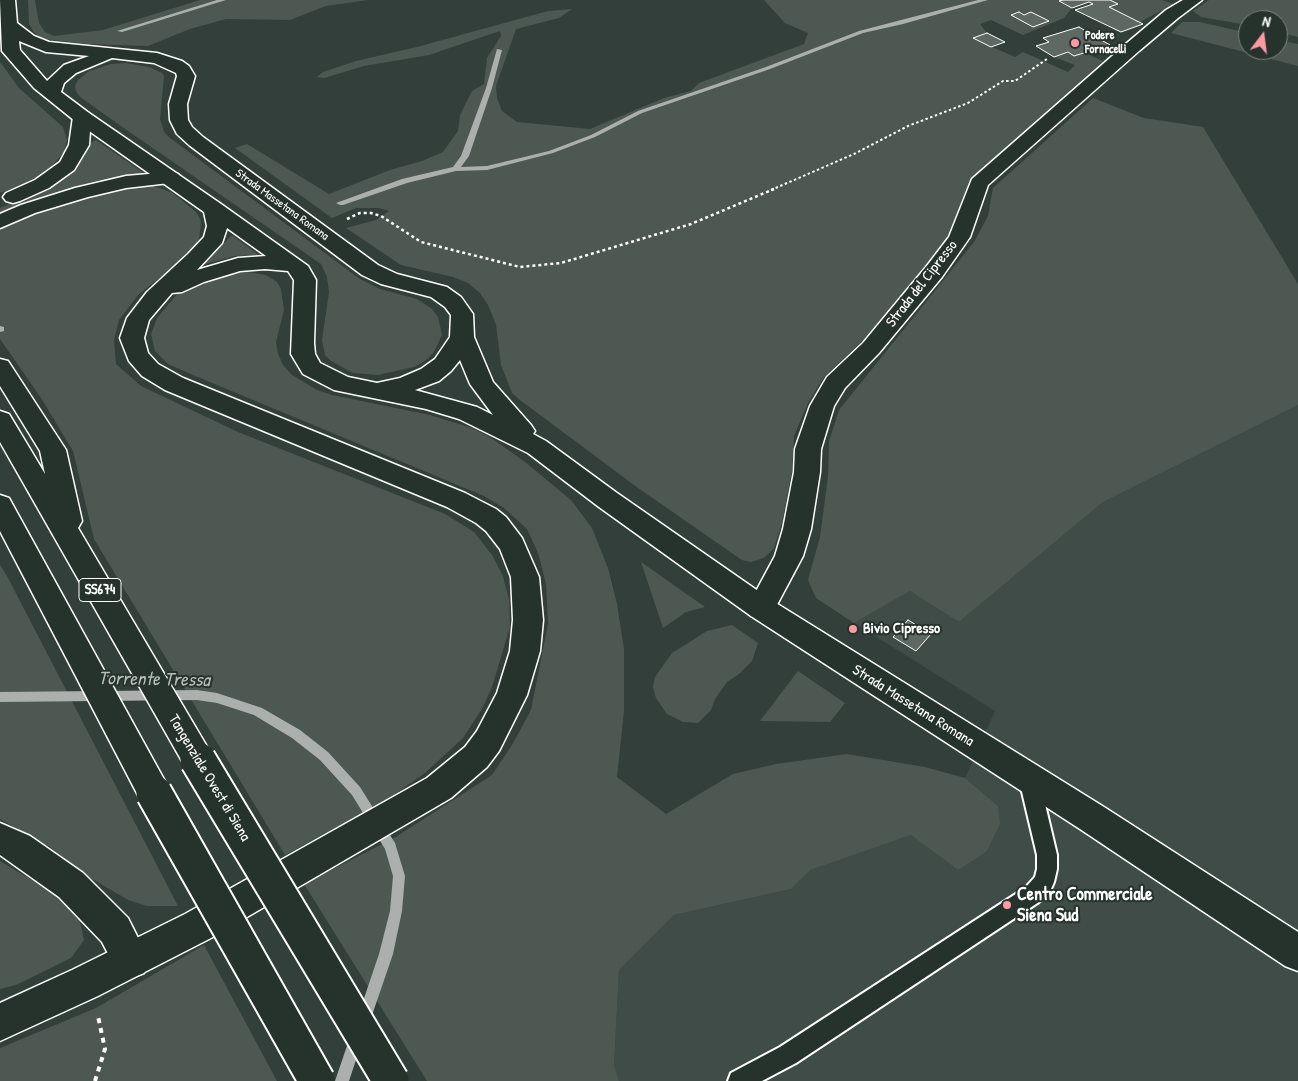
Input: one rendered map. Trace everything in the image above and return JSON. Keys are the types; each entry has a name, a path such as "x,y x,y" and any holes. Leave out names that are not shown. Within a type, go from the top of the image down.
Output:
{"main road":[{"name":"Strada Massetana Romana","path":"7,0 9,46 14,55 40,84 82,116 294,265 305,280 303,354 308,363 317,372 332,380 355,388 428,401 459,410 484,420 536,447 761,608 1248,919 1298,953"},
{"name":"Strada del Cipresso","path":"761,608 789,556 797,529 807,472 808,449 822,406 836,383 870,348 934,272 959,237 979,182 1160,24 1194,0"},
{"name":"Strada Massetana Romana","path":"8,24 28,40 46,47 136,55 171,62 183,70 186,80 178,104 178,114 184,130 209,151 363,265 380,275 432,290 446,296 453,302 462,314 462,337 482,384 491,397 536,447"},
{"name":"Strada Massetana Romana","path":"52,93 56,81 61,75 82,63 112,55 136,55"},
{"path":"2,214 67,166 76,152 82,116"},
{"path":"2,214 126,182 171,178"},
{"path":"0,1022 131,960 302,868 439,788 476,757 499,723 512,695 525,651 528,620 525,577 512,545 496,524 471,507 174,384 150,370 137,356 132,338 138,318 155,297 196,259 214,238 217,226 214,208"},
{"path":"155,297 196,277 228,267 265,262 294,265"},
{"name":"Strada Massetana Romana","path":"372,390 395,388 430,375 448,359 462,337"},
{"path":"0,366 53,450 72,542"},
{"name":"Tangenziale Ovest di Siena","path":"0,420 198,760 391,1081"},
{"path":"0,505 154,793 317,1081"},
{"path":"0,523 28,557"},
{"path":"0,839 18,847 71,885 115,930 131,960"}],"lane":[{"path":"739,1081 788,1055 979,931 1032,894 1044,882 1047,869 1047,855 1029,779"}],"path":[{"path":"319,232 360,213 371,212 382,216 421,242 483,260 520,267 561,263 691,224 854,154 913,124 968,103 1003,81 1015,81 1047,59"},
{"path":"85,983 96,1008 105,1049 95,1081"}],"shaded area":[{"path":"28,0 35,0 39,23 45,32 54,36 103,30 200,0 368,0 326,6 290,20 226,19 190,29 148,46 88,44 43,39 34,32 29,24"},
{"path":"764,0 1063,0 1059,2 1072,8 1064,18 1023,35 991,20 980,24 987,33 974,39 1015,57 1023,52 1068,72 1075,65 1054,57 1068,52 1074,56 1085,53 1103,61 981,169 970,181 960,205 959,218 952,234 929,266 861,342 824,377 808,403 794,436 792,471 782,523 774,548 764,558 751,562 742,560 638,488 512,393 501,365 496,325 488,305 480,293 468,283 453,277 401,265 346,228 376,220 389,211 379,208 356,208 332,218 235,148 247,144 329,194 390,170 422,161 443,152 458,131 460,115 472,91 484,84 487,58 501,36 500,31 429,55 364,66 324,78 317,77 323,72 356,61 417,47 548,11 572,9 559,18 516,29 496,86 497,98 502,111 517,122 590,129 664,98 691,91 699,83 804,44 808,33 785,23"},
{"path":"1110,0 1162,0 1174,4 1140,22 1109,7 1118,4"},
{"path":"1209,0 1298,0 1298,37 1288,34 1288,10 1238,10 1238,23 1201,17 1193,11"},
{"path":"1182,22 1200,22 1238,31 1238,50 1171,33"},
{"path":"1288,42 1298,44 1298,66 1275,60 1288,60"},
{"path":"0,62 19,88 63,127 67,140 64,152 51,167 29,183 0,193"},
{"path":"126,63 149,67 162,73 164,76 160,119 164,132 170,138 360,279 380,289 417,299 432,309 438,317 442,335 434,352 425,361 414,367 378,375 353,373 331,361 325,355 322,340 329,292 327,277 321,264 128,131 80,97 76,91 75,86 78,80 89,71 111,64"},
{"path":"1093,98 1144,118 1203,127 1298,284 1298,405 1103,502 959,622 910,591 854,623 816,598 808,580 820,537 828,476 829,441 839,410 974,242 988,216 993,188"},
{"path":"96,140 144,173 82,186 40,199 0,216 0,208 45,189 74,168 84,157 90,143"},
{"path":"145,185 154,186 173,193 196,212 201,221 199,241 187,256 138,295 119,320 114,340 116,364 141,386 238,432 445,514 474,532 492,555 503,576 509,600 510,627 492,687 482,709 463,738 425,773 385,801 285,855 94,539 73,451 41,398 0,339 0,229 10,222 78,196"},
{"path":"232,235 259,255 234,256 202,265"},
{"path":"247,272 266,275 277,282 281,289 284,310 276,342 278,354 283,365 292,375 317,390 332,395 430,415 472,428 490,437 525,462 571,500 592,528 608,568 617,604 624,649 624,711 617,777 666,814 733,774 776,764 847,754 925,767 965,778 998,806 1000,824 987,851 958,870 911,835 810,870 791,889 674,915 619,970 614,1065 619,1081 427,1081 304,884 394,838 492,775 512,745 531,710 548,624 546,584 538,553 527,529 504,508 484,496 168,364 155,351 151,334 157,318 177,294 190,286 226,273"},
{"name":"Centro Commerciale Siena Sud","path":"1298,405 1298,1081 619,1081 614,1065 619,970 674,915 791,889 809,870 911,835 958,870 998,806 965,778 995,711 854,623 910,591 959,622 1103,502"},
{"path":"641,562 705,607 686,612 663,628"},
{"path":"0,565 178,906 147,906 128,900 87,876 50,847 0,819"},
{"path":"732,625 758,643 752,661 739,674 727,682 715,699 711,710 698,723 683,722 667,714 656,698 653,687 655,677 672,653 707,631"},
{"path":"798,671 845,703 830,722 760,721"},
{"path":"0,861 47,889 79,917 84,940 71,958 16,985 0,989"},
{"path":"204,945 277,1081 0,1081 0,1048 96,1008"}],"building":[{"path":"1110,0 1118,4 1109,7 1143,24 1121,32 1075,10 1093,4 1089,2 1072,8 1059,1"},
{"path":"1019,12 1024,15 1031,12 1049,21 1033,27 1011,15"},
{"name":"Podere Fornacelli","path":"1079,27 1110,45 1074,56 1068,52 1054,57 1036,46 1049,42 1043,38"},
{"path":"987,33 1005,42 991,47 973,38"},
{"path":"908,620 931,634 916,651 893,637"}],"waterway":[{"path":"120,31 223,0"},
{"path":"456,169 487,168 551,152 593,136 640,112 768,68 861,32 985,0"},
{"path":"456,169 465,156 489,88 499,50"},
{"path":"340,203 405,181 456,169"},
{"name":"Torrente Tressa","path":"0,697 197,695 217,698 258,711 296,734 324,756 356,791 391,847 399,876 396,911 386,954 364,1019"},
{"name":"Torrente Tressa","path":"342,1081 356,1039"}],"place":[{"name":"Podere Fornacelli","path":"1075,43"},
{"name":"Bivio Cipresso","path":"853,629"},
{"name":"Centro Commerciale Siena Sud","path":"1007,905"}]}
